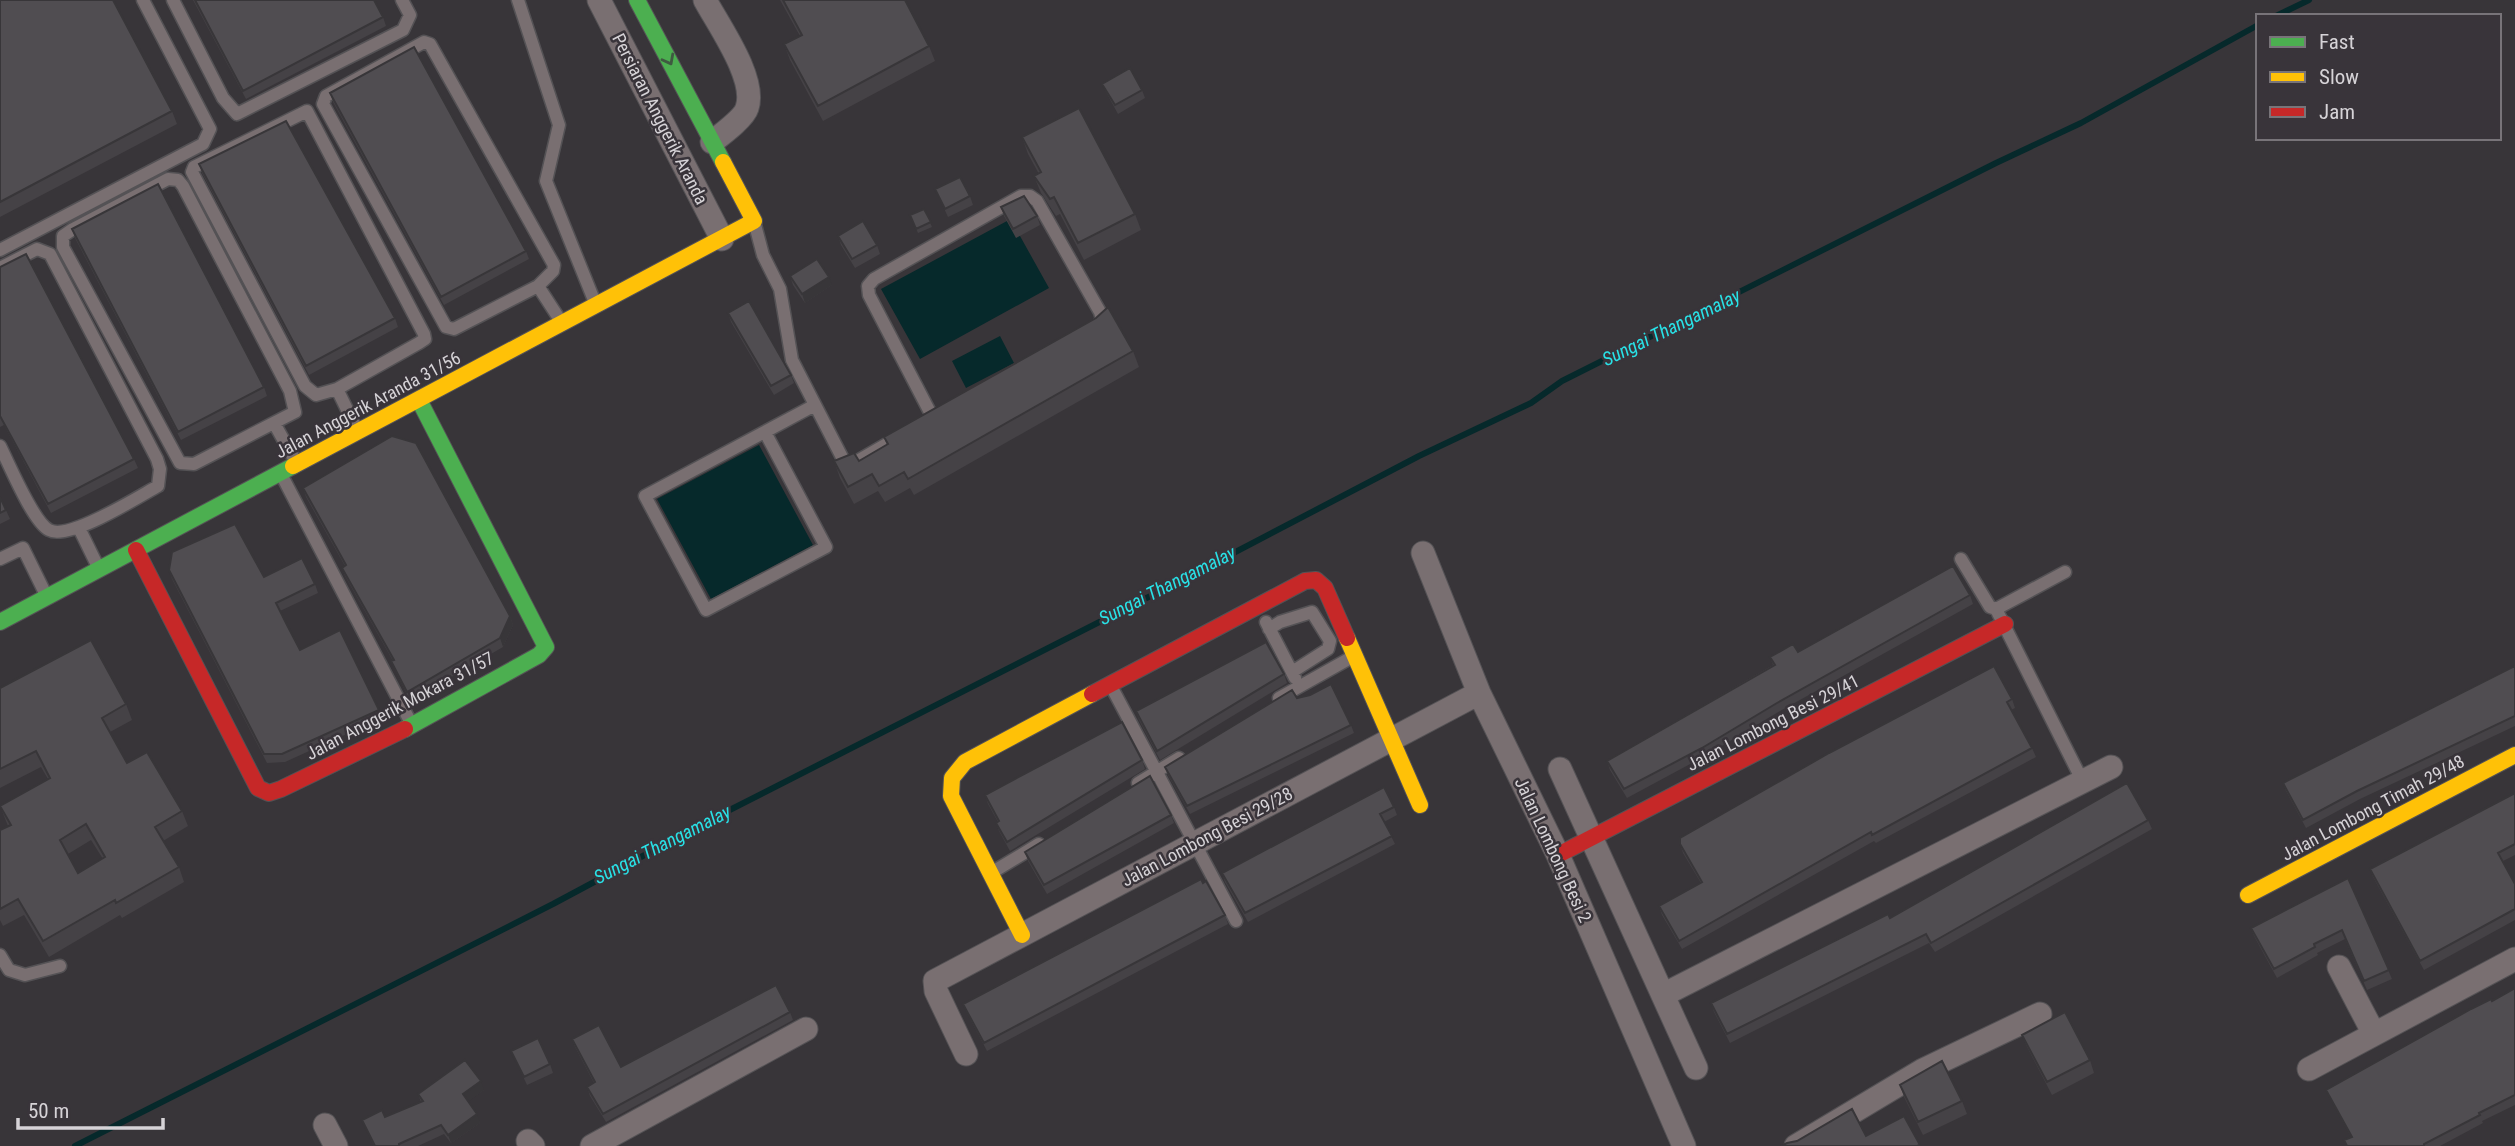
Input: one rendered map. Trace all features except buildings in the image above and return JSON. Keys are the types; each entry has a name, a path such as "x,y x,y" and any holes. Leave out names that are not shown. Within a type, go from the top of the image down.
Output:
{"street":[{"name":"Persiaran Anggerik Aranda","path":"599,0 722,239"},
{"name":"Persiaran Anggerik Aranda","path":"637,0 754,221"},
{"path":"705,0 746,77 749,92 747,111 712,142"},
{"name":"Jalan Anggerik Aranda 31/56","path":"0,622 754,221"},
{"name":"Jalan Anggerik Mokara 31/57","path":"136,550 258,788 269,793 281,789 412,725 546,648 419,400"},
{"name":"Jalan Lombong Besi 2","path":"1423,553 1479,693 1558,855 1684,1146"},
{"path":"1022,935 951,796 952,778 965,762 1305,581 1315,580 1325,588 1420,805"},
{"name":"Jalan Lombong Besi 29/41","path":"1558,855 2005,624"},
{"name":"Jalan Lombong Besi 29/28","path":"966,1054 936,991 935,981 1479,693"},
{"name":"Jalan Lombong Timah 29/48","path":"2248,895 2515,755"},
{"path":"1663,995 2111,767"},
{"path":"1560,769 1696,1068"},
{"path":"2309,1069 2515,959"},
{"path":"2339,967 2374,1034"},
{"path":"1796,1146 1837,1119 1923,1070 2040,1014"},
{"path":"592,1146 806,1029"},
{"path":"325,1125 336,1146"}],"lane":[{"path":"0,250 203,144 210,129 143,0"},
{"path":"173,0 223,98 237,114 403,30 410,15 402,0"},
{"path":"518,0 559,125 546,181 596,305"},
{"path":"424,42 430,44 554,265 553,271 538,286 459,327 446,327 323,104 326,96 424,42"},
{"path":"307,111 422,328 425,339 337,389 317,395 306,386 192,172 194,167 307,111"},
{"path":"168,179 178,180 290,391 295,412 274,423 194,464 180,463 63,247 63,236 168,179"},
{"path":"754,221 763,255 780,289 792,360 847,467 928,421 869,295 868,286 874,279 1021,196 1030,196 1037,201 1100,312 1102,319 1098,327 1086,333"},
{"path":"0,268 37,249 50,254 157,458 160,469 158,486 79,528 62,532 50,531 38,521 0,446"},
{"path":"538,286 562,324"},
{"path":"337,389 358,432"},
{"path":"765,432 826,547 706,610 645,496 815,405"},
{"path":"274,423 297,464"},
{"path":"281,473 412,725"},
{"path":"79,528 99,570"},
{"path":"0,559 23,548 47,597"},
{"path":"1961,559 1990,607 1996,609 2005,624 2083,782"},
{"path":"1996,609 2065,572"},
{"path":"1258,607 1299,686"},
{"path":"1269,629 1280,622 1312,612 1330,641 1328,649 1292,672"},
{"path":"1264,707 1355,656"},
{"path":"1111,685 1236,921"},
{"path":"1121,794 1193,750"},
{"path":"990,873 1050,837"},
{"path":"0,955 9,970 24,975 61,966"}],"water":[{"path":"1007,221 1020,236 1049,288 920,359 881,289"},
{"path":"1000,336 1014,363 966,388 952,361"},
{"path":"759,445 813,545 711,599 657,499"}],"waterway":[{"name":"Sungai Thangamalay","path":"2280,14 2309,0"},
{"name":"Sungai Thangamalay","path":"75,1146 553,904 710,820 1419,456 1531,403 1562,381 2081,123 2256,26"}],"traffic: fast":[{"path":"637,0 723,162"},
{"path":"405,729 539,655 546,647 419,400"},
{"path":"0,622 293,466"}],"traffic: slow":[{"path":"293,466 754,221 723,162"},
{"path":"1347,638 1420,805"},
{"path":"1022,935 951,796 952,778 965,762 1092,694"},
{"path":"2248,895 2515,755"}],"traffic: jam":[{"path":"136,550 258,788 269,793 281,789 405,729"},
{"path":"1092,694 1305,581 1316,580 1325,588 1347,638"},
{"path":"1558,855 2005,624"}]}
